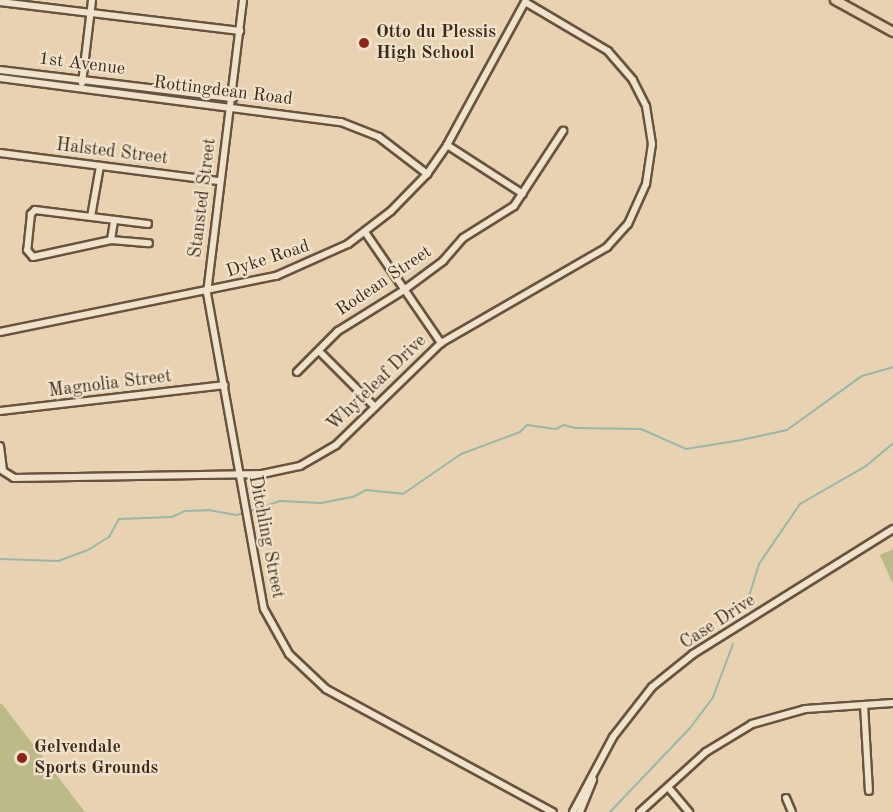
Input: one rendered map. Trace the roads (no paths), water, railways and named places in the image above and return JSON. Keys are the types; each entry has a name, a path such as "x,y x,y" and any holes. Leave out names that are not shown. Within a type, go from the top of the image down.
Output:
{"main road":[{"path":"835,0 893,32"}],"street":[{"path":"82,87 92,0"},
{"name":"Stansted Street","path":"207,293 220,181 233,98 243,0"},
{"name":"Dyke Road","path":"0,332 207,293 289,272 332,253 364,232 427,174 447,144 526,1"},
{"name":"Whyteleaf Drive","path":"0,446 2,468 10,477 239,475 287,470 312,460 336,445 441,343 598,255 627,224 649,175 650,124 633,80 595,40 526,1"},
{"path":"0,2 240,31"},
{"name":"1st Avenue","path":"0,70 233,98"},
{"name":"Rottingdean Road","path":"0,78 231,107 357,126 379,137 427,174"},
{"name":"Rodean Street","path":"297,372 342,328 404,290 438,265 463,238 508,212 523,194 563,131"},
{"path":"447,144 523,194"},
{"name":"Halsted Street","path":"0,153 220,181"},
{"path":"91,217 100,166"},
{"path":"148,224 33,211 28,253 35,256 111,240 149,243"},
{"path":"111,240 114,220"},
{"path":"364,232 441,343"},
{"name":"Ditchling Street","path":"207,293 264,609 279,640 299,666 326,689 553,812"},
{"path":"319,351 375,407"},
{"name":"Magnolia Street","path":"0,411 224,386"},
{"name":"Case Drive","path":"573,812 631,711 676,667 893,529"},
{"path":"640,812 706,753 752,724 793,711 893,702"},
{"path":"864,705 869,791"},
{"name":"Case Drive","path":"580,812 594,776"},
{"path":"668,787 689,812"},
{"path":"786,798 792,812"}],"waterway":[{"path":"0,559 58,561 88,550 109,537 119,519 172,517 185,511 208,510 237,515 280,501 321,503 353,497 366,490 403,494 461,454 520,432 527,425 556,429 564,425 575,428 641,429 686,449 741,440 787,430 862,376 893,367"},
{"path":"746,606 759,564 800,504 866,466 893,443"},
{"path":"610,812 690,728 713,697 733,644"}],"place":[{"name":"Otto du Plessis High School","path":"364,43"},
{"name":"Gelvendale Sports Grounds","path":"22,758"}]}
